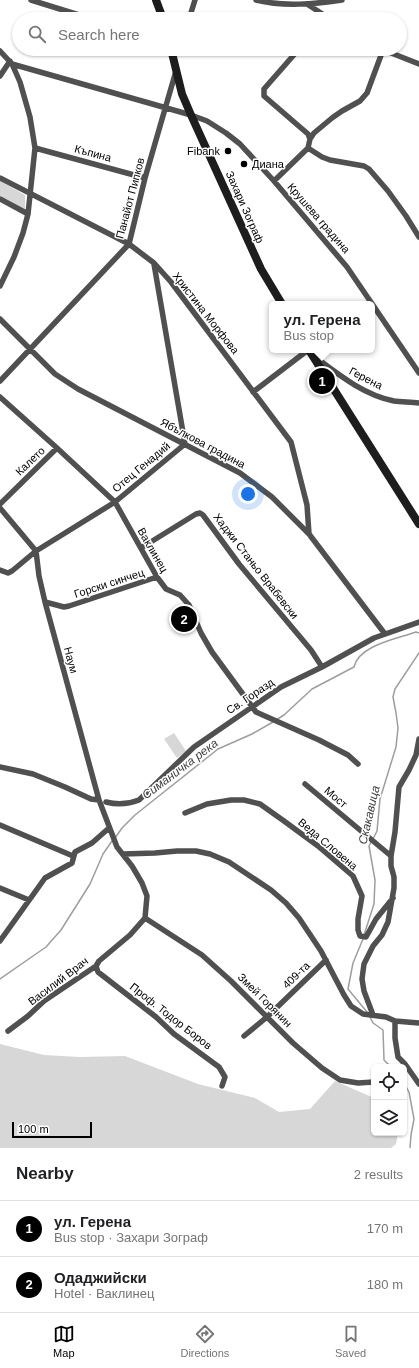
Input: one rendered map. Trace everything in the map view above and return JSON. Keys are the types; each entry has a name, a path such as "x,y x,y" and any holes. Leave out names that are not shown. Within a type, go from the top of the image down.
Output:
{"street":[{"path":"31,0 70,12"},
{"path":"156,0 160,12"},
{"path":"191,12 194,0"},
{"path":"256,0 275,3 306,4 342,0"},
{"path":"306,4 318,11"},
{"path":"0,51 11,62 20,82 30,118 35,148 28,214 19,245 0,286"},
{"name":"Захари Зограф","path":"173,56 182,94 190,115 261,268 280,301"},
{"path":"293,56 264,89 264,96 308,134 310,140"},
{"path":"274,181 308,148 310,140 314,134 342,110 360,101 367,93 380,56"},
{"path":"399,56 419,64"},
{"path":"0,76 11,62"},
{"name":"Крушева градина","path":"11,62 190,115 207,121 226,133 240,144 274,181 347,267 370,301"},
{"name":"Панайот Пипков","path":"0,381 129,244 145,178 176,70"},
{"name":"Къпина","path":"35,148 145,178"},
{"path":"308,148 330,160 364,166 369,169 388,191 419,236"},
{"name":"Христина Морфова","path":"0,178 129,244 154,263 171,282 291,442 307,504 308,534"},
{"path":"0,199 28,214"},
{"name":"Отец Генадий","path":"0,570 8,573 12,572 36,551 115,502 184,444 154,263"},
{"name":"Крушева градина","path":"375,308 419,373"},
{"name":"Ябълкова градина","path":"0,318 55,374 78,389 240,473 272,497 308,534 385,634"},
{"path":"253,392 309,353"},
{"path":"311,353 419,524"},
{"name":"Герена","path":"311,353 341,377 357,386 394,401 419,403"},
{"name":"Ваклинец","path":"0,397 115,502 157,577 166,589 180,595 189,605 201,633 212,652 256,712 268,719 319,740 348,755 358,764"},
{"name":"Калето","path":"0,504 57,448"},
{"path":"0,508 36,551"},
{"name":"Хаджи Станьо Врабевски","path":"141,548 196,514 202,515 239,564 311,650 322,667"},
{"name":"Наум","path":"36,551 44,602 99,800 117,847 123,854"},
{"name":"Горски синчец","path":"44,602 64,607 69,606 157,577"},
{"name":"Св. Горазд","path":"106,802 113,804 131,803 139,800 194,747 280,687 322,667 374,638 419,622"},
{"path":"373,1015 364,991 362,979 364,964 373,946 382,935 388,922 393,898 394,877 391,856 395,832 399,787 417,755 419,738"},
{"path":"0,767 33,774 91,799 99,800"},
{"name":"Мост","path":"305,784 391,856"},
{"name":"Веда Словена","path":"184,813 207,804 231,800 244,800 260,804 318,846 353,876 362,896 358,930 363,936 393,898"},
{"path":"0,825 73,856"},
{"path":"0,941 45,878 72,863 75,852 92,843 109,828"},
{"path":"123,854 196,851 210,854 229,862 271,890 286,903 299,918 326,960 351,1006 363,1014 419,1023"},
{"path":"123,854 142,883 147,896 145,918"},
{"path":"0,888 29,900"},
{"name":"Василий Врач","path":"8,1031 28,1016 44,1001 96,966 99,961 130,935 145,918"},
{"name":"Змей Горянин","path":"145,918 202,955 322,1068 340,1080 358,1083 371,1082"},
{"name":"409-та","path":"244,1036 267,1017 326,960"},
{"name":"Проф. Тодор Боров","path":"96,966 98,972 156,1017 174,1034 219,1067 225,1076 222,1086"},
{"path":"395,1020 395,1038 398,1057 405,1064 419,1084"},
{"path":"407,1075 411,1073"}],"shaded area":[{"path":"0,181 25,195 25,211 0,197"},
{"path":"174,733 186,751 177,758 164,739"},
{"path":"0,1044 44,1055 80,1057 125,1056 198,1084 255,1098 279,1112 310,1109 335,1081 371,1097 371,1136 397,1136 396,1144 391,1148 0,1148"}],"waterway":[{"name":"Симаничка река","path":"276,720 284,715 312,689 354,667 357,659 371,648 389,640 416,632 419,633"},
{"name":"Скакавица","path":"373,839 377,831 380,799 396,747 398,728 393,697 395,689 419,653"},
{"name":"Симаничка река","path":"115,838 122,828 135,815 218,749 252,734 273,722"},
{"name":"Симаничка река","path":"0,979 46,947 61,930 90,884 103,854 112,841"},
{"name":"Скакавица","path":"364,935 374,904 375,880 369,846 371,842"},
{"name":"Скакавица","path":"363,939 353,963 348,989 367,1012"},
{"name":"Скакавица","path":"370,1017 373,1023 383,1030 384,1060 388,1064"},
{"name":"Скакавица","path":"407,1088 414,1119 410,1148"}],"place":[{"name":"Fibank","path":"228,151"},
{"name":"Диана","path":"244,164"},
{"name":"ул. Герена","path":"322,381"},
{"name":"Одаджийски","path":"184,619"}]}
